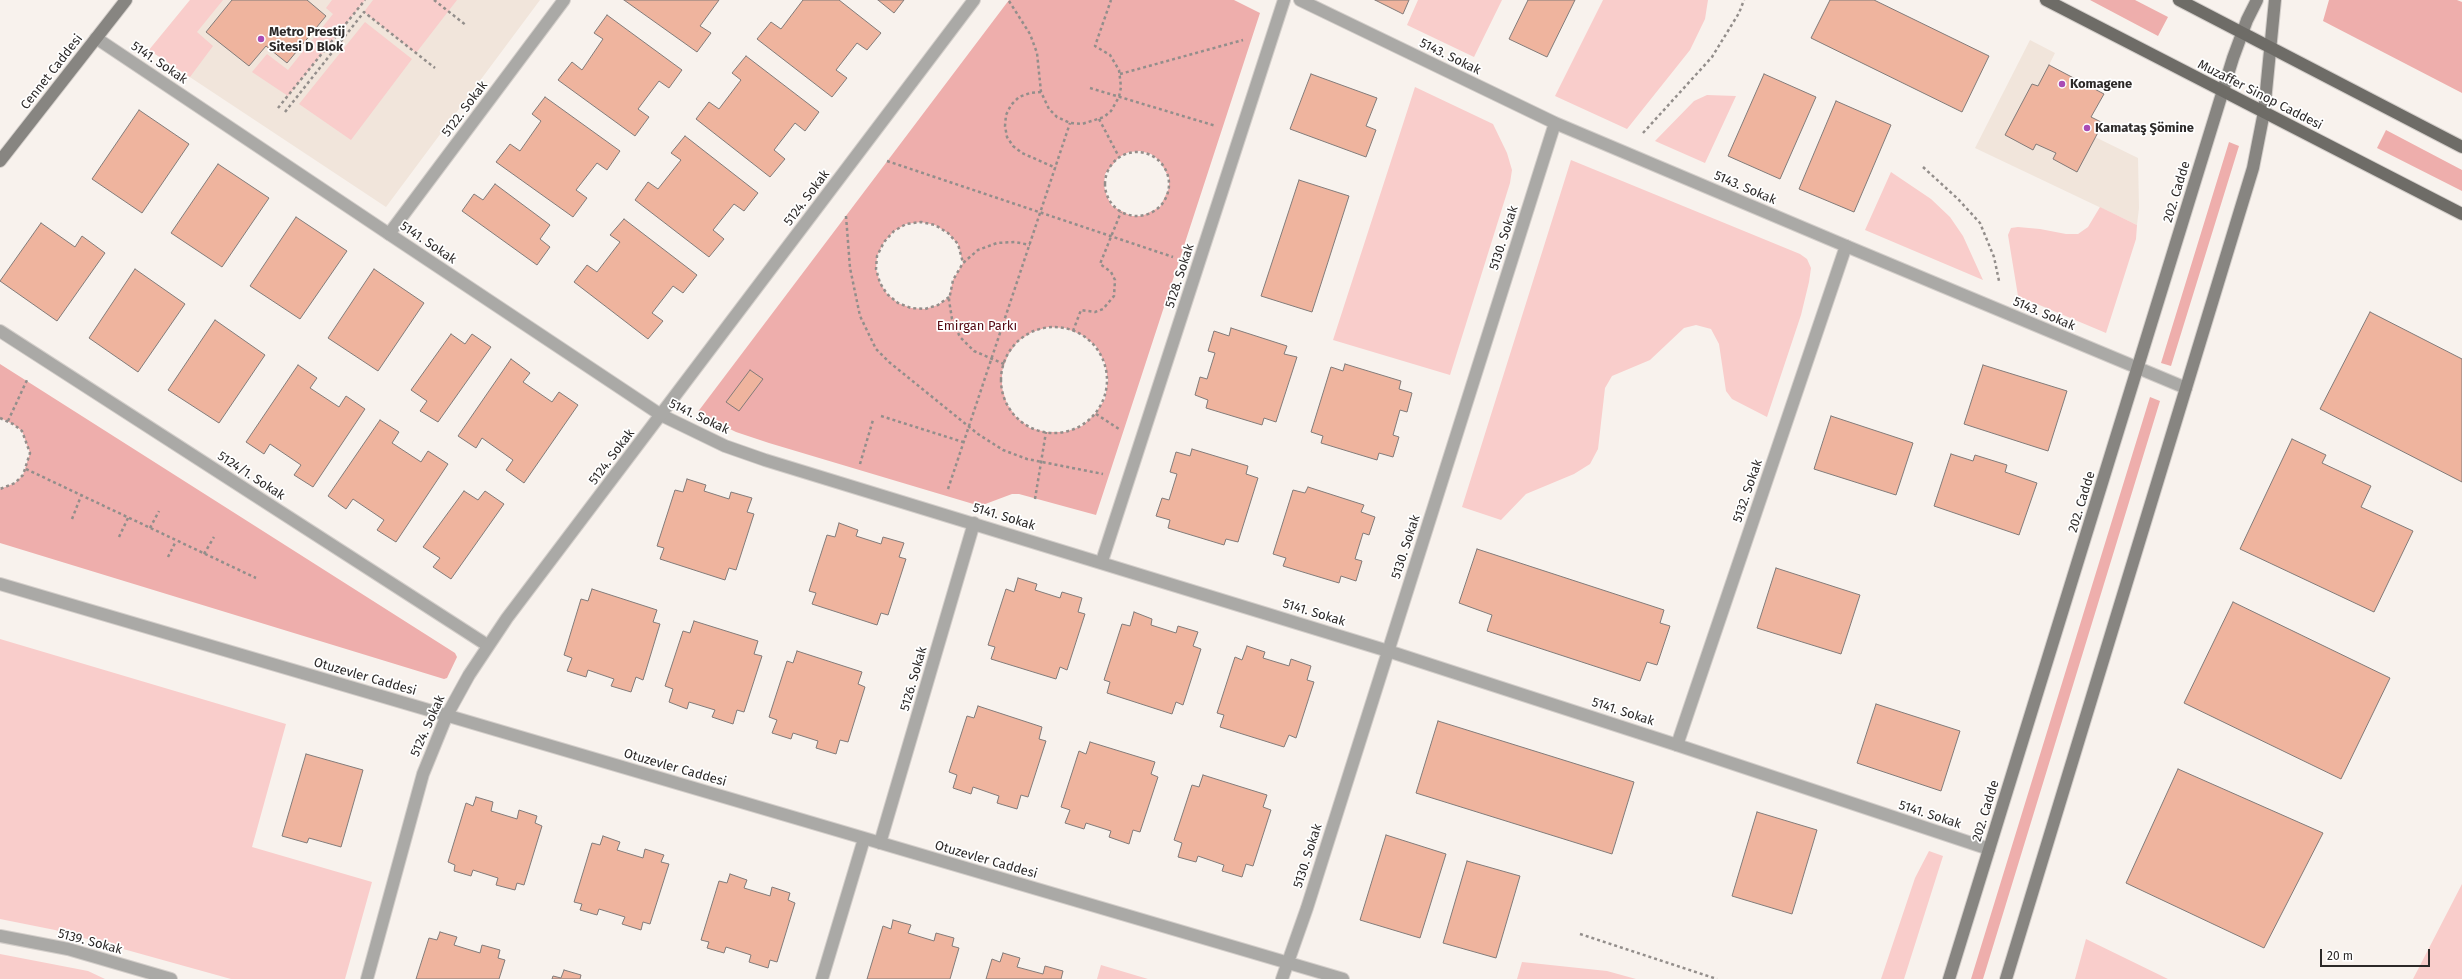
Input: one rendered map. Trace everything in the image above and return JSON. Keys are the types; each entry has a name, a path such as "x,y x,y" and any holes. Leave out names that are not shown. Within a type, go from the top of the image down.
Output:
{"main road":[{"name":"Cennet Caddesi","path":"0,161 126,0"},
{"name":"Muzaffer Sinop Caddesi","path":"2046,0 2462,214"},
{"path":"2179,0 2462,147"},
{"name":"202. Cadde","path":"1949,979 2223,92 2242,33 2257,0"},
{"path":"2006,979 2252,168 2264,112 2275,0"}],"street":[{"name":"5122. Sokak","path":"389,234 564,0"},
{"name":"5124. Sokak","path":"367,979 423,774 447,715 487,645 974,0"},
{"name":"5128. Sokak","path":"1102,561 1284,0"},
{"name":"5143. Sokak","path":"1300,0 1555,123 2186,388"},
{"name":"5141. Sokak","path":"96,38 661,415 725,446 765,460 1102,561 1388,651 1989,849"},
{"name":"5130. Sokak","path":"1282,979 1307,908 1555,123"},
{"name":"5132. Sokak","path":"1677,745 1846,246"},
{"name":"5124/1. Sokak","path":"0,331 487,645"},
{"name":"5126. Sokak","path":"880,843 974,523"},
{"name":"Otuzevler Caddesi","path":"0,584 1343,979"},
{"path":"822,979 864,839"},
{"name":"5139. Sokak","path":"0,936 68,949 154,977 171,979"}],"path":[{"path":"278,108 365,0"},
{"path":"434,0 467,26"},
{"path":"1009,1 1027,29 1037,53 1041,92 1048,108 1057,117 1070,123 1082,124 1099,120 1111,111 1119,97 1122,87 1120,74 1110,55 1095,46 1111,0"},
{"path":"1625,152 1712,57 1739,13 1744,0"},
{"path":"285,112 364,12 435,68"},
{"path":"1120,74 1245,40"},
{"path":"1090,88 1222,127"},
{"path":"1041,92 1030,93 1019,97 1011,105 1006,115 1005,126 1007,137 1013,146 1022,153 1056,168"},
{"path":"1099,120 1118,157"},
{"path":"945,496 1070,123"},
{"path":"1140,151 1151,154 1160,161 1169,178 1169,188 1160,207 1142,216 1122,212 1112,206 1106,197 1104,186 1105,174 1110,164 1118,157 1129,152 1140,151"},
{"path":"887,161 1179,259"},
{"path":"1923,166 1958,199 1980,223 1994,257 2005,313"},
{"path":"1073,331 1081,310 1095,312 1103,309 1114,296 1115,280 1111,272 1100,264 1122,212"},
{"path":"846,216 847,242 855,295 865,327 876,349 889,362 969,427 1003,450 1042,462 1109,476"},
{"path":"949,297 938,305 925,309 911,308 898,303 887,294 880,283 876,269 877,256 884,242 894,231 906,224 921,222 936,225 948,233 958,244 963,263"},
{"path":"1004,364 991,360 974,351 960,337 952,319 949,297 953,280 963,263 978,250 997,243 1015,242 1030,245"},
{"path":"1048,327 1073,331 1082,335 1096,346 1105,362 1108,380 1105,398 1096,414 1082,426 1065,432 1046,432 1030,428 1016,417 1007,404 1002,388 1004,364 1008,355 1018,341 1032,332 1048,327"},
{"path":"8,421 39,356"},
{"path":"1096,414 1123,431"},
{"path":"881,416 963,442"},
{"path":"0,418 8,421 22,432 27,441 30,453 26,469 15,483 0,489"},
{"path":"859,470 874,420"},
{"path":"1035,499 1046,432"},
{"path":"26,469 256,578"},
{"path":"72,519 81,496"},
{"path":"150,528 159,511"},
{"path":"119,537 128,518"},
{"path":"204,554 214,537"},
{"path":"168,557 176,541"},
{"path":"1580,934 1717,979"}],"shaded area":[{"path":"190,0 540,0 386,207 149,50"},
{"path":"190,0 223,0 197,32 213,46 190,77 149,50"},
{"path":"332,0 365,0 288,96 252,72 267,54 288,70 333,14 326,8"},
{"path":"373,0 457,0 416,53 364,12"},
{"path":"1418,0 1502,0 1474,57 1407,25"},
{"path":"1603,0 1708,0 1705,19 1690,50 1627,129 1555,96"},
{"path":"365,22 412,59 351,140 299,104"},
{"path":"2030,40 2055,53 2049,65 2104,94 2091,117 2103,123 2095,137 2138,158 2139,208 2137,225 1975,148"},
{"path":"1415,87 1493,124 1507,153 1512,170 1510,183 1450,375 1333,340"},
{"path":"1707,95 1736,96 1705,163 1655,141 1694,101"},
{"path":"1571,160 1800,254 1807,259 1811,268 1809,282 1801,315 1767,417 1732,399 1726,391 1719,344 1711,329 1696,325 1684,328 1650,360 1612,376 1605,388 1598,449 1590,464 1574,474 1526,494 1501,520 1462,507"},
{"path":"1891,172 1931,199 1950,217 1963,236 1983,280 1865,230"},
{"path":"2100,207 2137,225 2136,239 2106,333 2018,296 2008,235 2011,228 2018,227 2066,234 2078,234 2088,227"},
{"path":"0,639 286,724 252,847 372,882 345,979 231,979 55,930 0,919"},
{"path":"1929,851 1943,856 1904,979 1881,979 1915,878"},
{"path":"2462,884 2462,979 2413,979"},
{"path":"2086,939 2168,979 2075,979"},
{"path":"0,954 88,971 105,979 0,979"},
{"path":"1522,962 1607,971 1636,979 1517,979"},
{"path":"1101,965 1148,979 1097,979"}],"green space":[{"name":"Emirgan Parkı","path":"1009,0 1234,0 1260,13 1096,515 1019,494 1012,494 980,506 769,443 736,432 697,413","holes":["1140,151 1151,154 1160,161 1169,178 1169,188 1160,207 1142,216 1131,216 1112,206 1107,197 1104,186 1105,174 1119,157 1129,152","921,222 935,225 948,233 958,244 963,263 953,280 949,297 938,305 925,309 911,308 898,303 887,294 880,283 876,269 877,256 884,242 894,231 906,224","1048,327 1065,328 1082,335 1096,346 1105,363 1108,380 1105,399 1095,414 1082,426 1065,432 1046,432 1030,428 1016,417 1007,404 1002,388 1002,371 1008,355 1018,341 1032,332"]},
{"path":"2090,0 2135,0 2168,17 2158,36"},
{"path":"2329,0 2457,0 2462,2 2462,93 2323,21"},
{"path":"2386,130 2462,170 2462,191 2377,148"},
{"path":"2229,142 2239,146 2171,366 2161,363"},
{"path":"0,364 455,653 457,657 447,678 444,679 0,543 0,489 15,483 23,475 30,453 22,431 13,424 0,418"},
{"path":"2150,397 2160,401 1983,979 1971,979"}],"building":[{"name":"Metro Prestij Sitesi D Blok","path":"232,0 307,0 326,16 287,63 266,46 249,66 206,32"},
{"path":"624,0 719,0 700,26 711,33 697,52"},
{"path":"803,0 839,0 881,33 867,50 857,43 836,70 847,78 832,97 757,39 771,22 781,29"},
{"path":"878,0 904,0 894,13"},
{"path":"1375,0 1409,0 1403,14"},
{"path":"1528,0 1575,0 1547,57 1509,39"},
{"path":"1830,0 1874,0 1989,56 1962,112 1811,38"},
{"path":"607,15 682,70 669,88 659,81 638,109 649,117 635,136 558,80 572,62 582,70 603,39 594,33"},
{"path":"746,56 819,112 805,131 795,123 774,150 785,159 770,177 696,119 709,102 719,109 741,80 732,73"},
{"path":"2049,65 2104,94 2091,117 2103,123 2077,172 2053,159 2056,153 2036,144 2033,150 2005,135 2032,84 2038,86"},
{"path":"1311,74 1377,98 1366,126 1376,130 1366,157 1290,129"},
{"path":"1764,74 1816,97 1780,179 1728,156"},
{"path":"545,97 620,151 607,170 597,163 576,190 587,198 573,217 496,162 510,144 520,151 541,121 532,114"},
{"path":"1836,101 1891,125 1854,212 1799,189"},
{"path":"139,110 189,144 142,213 92,179"},
{"path":"685,136 758,193 744,211 734,204 713,230 724,239 709,257 635,200 648,182 658,189 681,160 671,153"},
{"path":"218,164 269,198 222,267 171,233"},
{"path":"1299,180 1349,196 1312,312 1261,296"},
{"path":"495,184 550,225 540,239 550,247 537,265 462,211 474,194 483,200"},
{"path":"296,217 347,251 300,319 250,286"},
{"path":"624,219 697,275 683,293 673,286 652,313 663,321 648,339 574,282 587,265 597,272 620,242 610,235"},
{"path":"41,223 75,247 82,236 105,253 57,321 0,281"},
{"path":"135,269 185,304 138,372 89,338"},
{"path":"374,269 424,303 378,371 328,338"},
{"path":"2370,312 2462,359 2462,482 2320,409"},
{"path":"215,320 265,355 219,423 168,390"},
{"path":"1231,328 1287,346 1284,354 1297,357 1276,422 1264,418 1262,425 1206,408 1208,400 1195,395 1200,377 1207,379 1215,353 1208,351 1214,331 1229,336"},
{"path":"451,334 465,344 472,334 491,347 438,422 420,411 427,401 411,390"},
{"path":"511,359 530,373 523,382 552,402 559,392 578,405 524,483 506,470 513,460 482,438 476,448 458,436"},
{"path":"1345,364 1401,381 1399,389 1412,393 1407,412 1400,410 1393,435 1399,437 1393,457 1379,453 1377,460 1321,443 1323,436 1311,432 1331,367 1343,371"},
{"path":"298,365 317,378 310,388 339,407 346,396 365,409 313,487 294,475 301,465 270,444 264,454 246,442"},
{"path":"1983,365 2067,391 2048,451 1964,424"},
{"path":"750,370 763,379 739,411 726,402"},
{"path":"1831,416 1913,443 1896,495 1814,469"},
{"path":"380,420 399,432 392,443 421,462 428,451 448,464 396,542 377,530 384,520 353,499 346,509 328,496"},
{"path":"2292,439 2326,455 2322,463 2371,486 2361,507 2413,531 2374,612 2240,549"},
{"path":"1192,449 1248,466 1246,474 1258,478 1238,542 1226,539 1224,545 1168,528 1170,520 1156,516 1162,498 1169,500 1177,474 1170,472 1176,452 1190,456"},
{"path":"1951,454 1973,461 1975,455 2007,465 2005,472 2037,483 2019,535 1934,506"},
{"path":"687,479 706,485 704,491 729,499 731,492 752,498 747,512 754,514 736,570 729,568 725,580 660,559 664,548 657,546 675,490 683,492"},
{"path":"1308,487 1364,505 1361,512 1375,517 1369,535 1363,533 1355,559 1362,561 1356,581 1341,576 1339,583 1283,566 1286,558 1273,554 1293,490 1305,493"},
{"path":"464,491 478,500 485,491 504,504 451,579 433,567 440,558 423,547"},
{"path":"839,523 858,530 856,536 881,544 883,537 904,543 899,557 906,559 888,615 881,613 877,625 812,604 816,593 809,591 827,535 835,537"},
{"path":"1477,549 1664,610 1660,623 1670,626 1657,665 1647,662 1640,681 1487,631 1492,615 1459,603"},
{"path":"1776,568 1860,595 1841,654 1757,628"},
{"path":"1018,578 1037,584 1035,590 1060,598 1062,592 1082,598 1078,612 1085,614 1067,670 1060,667 1056,679 991,659 995,647 988,645 1006,589 1014,592"},
{"path":"592,589 657,610 653,622 660,624 643,680 636,677 631,692 611,686 614,679 588,670 586,677 567,671 572,658 564,655 581,599 588,601"},
{"path":"2233,602 2390,678 2341,779 2184,703"},
{"path":"1134,612 1152,619 1151,625 1176,633 1178,626 1198,632 1193,646 1201,649 1183,705 1176,702 1172,714 1107,693 1110,682 1104,680 1122,624 1130,626"},
{"path":"694,621 758,641 754,654 762,656 744,712 737,710 733,724 712,717 715,710 689,702 687,709 669,702 673,689 665,686 683,631 690,633"},
{"path":"1247,646 1265,652 1263,658 1289,666 1291,659 1311,666 1307,680 1314,682 1296,738 1289,735 1284,747 1220,727 1224,715 1217,713 1235,657 1242,660"},
{"path":"797,651 862,672 858,684 865,687 848,742 840,740 836,754 816,748 818,741 793,733 791,739 772,733 777,720 769,717 787,661 793,663"},
{"path":"1876,704 1960,731 1941,791 1857,763"},
{"path":"978,706 1042,727 1039,739 1046,741 1028,797 1021,795 1017,809 997,803 999,796 973,787 971,794 953,788 957,775 949,772 967,716 974,718"},
{"path":"1438,721 1634,782 1612,854 1416,793"},
{"path":"1090,742 1155,762 1151,774 1158,777 1140,832 1133,830 1129,844 1109,837 1111,831 1086,823 1084,829 1065,823 1070,810 1061,807 1079,751 1086,754"},
{"path":"306,754 363,770 341,847 309,838 307,843 282,836"},
{"path":"2178,769 2323,833 2264,948 2126,883"},
{"path":"1203,775 1267,795 1263,807 1271,810 1253,866 1246,864 1242,877 1222,871 1224,865 1198,856 1196,862 1178,857 1182,843 1174,840 1192,785 1199,787"},
{"path":"476,797 493,802 491,811 517,819 519,810 537,816 535,823 542,826 524,885 517,883 515,890 496,885 498,878 473,870 471,876 454,871 455,865 448,862 466,803 473,806"},
{"path":"1757,812 1817,830 1792,914 1732,896"},
{"path":"1386,835 1446,854 1420,938 1360,920"},
{"path":"603,836 620,842 617,850 643,858 645,849 664,855 661,862 669,864 650,924 643,922 641,930 622,924 625,917 599,909 597,915 580,910 582,904 574,902 592,843 600,845"},
{"path":"1467,861 1520,876 1496,958 1443,943"},
{"path":"730,874 747,880 744,888 770,896 772,887 790,893 788,900 795,903 777,962 770,960 768,968 749,962 751,955 726,947 724,953 707,948 709,942 701,940 719,881 727,883"},
{"path":"893,920 911,925 908,933 934,941 936,933 954,938 952,946 959,948 950,979 867,979 883,926 891,929"},
{"path":"440,932 457,937 454,945 480,953 482,945 500,950 498,958 505,960 499,979 416,979 429,938 437,940"},
{"path":"1003,953 1020,958 1017,967 1043,974 1045,966 1063,971 1061,979 986,979 992,959 1000,962"},
{"path":"564,970 581,975 580,979 552,979 553,976 561,978"}],"place":[{"name":"Metro Prestij Sitesi D Blok","path":"261,39"},
{"name":"Komagene","path":"2062,84"},
{"name":"Kamataş Şömine","path":"2087,128"}]}
